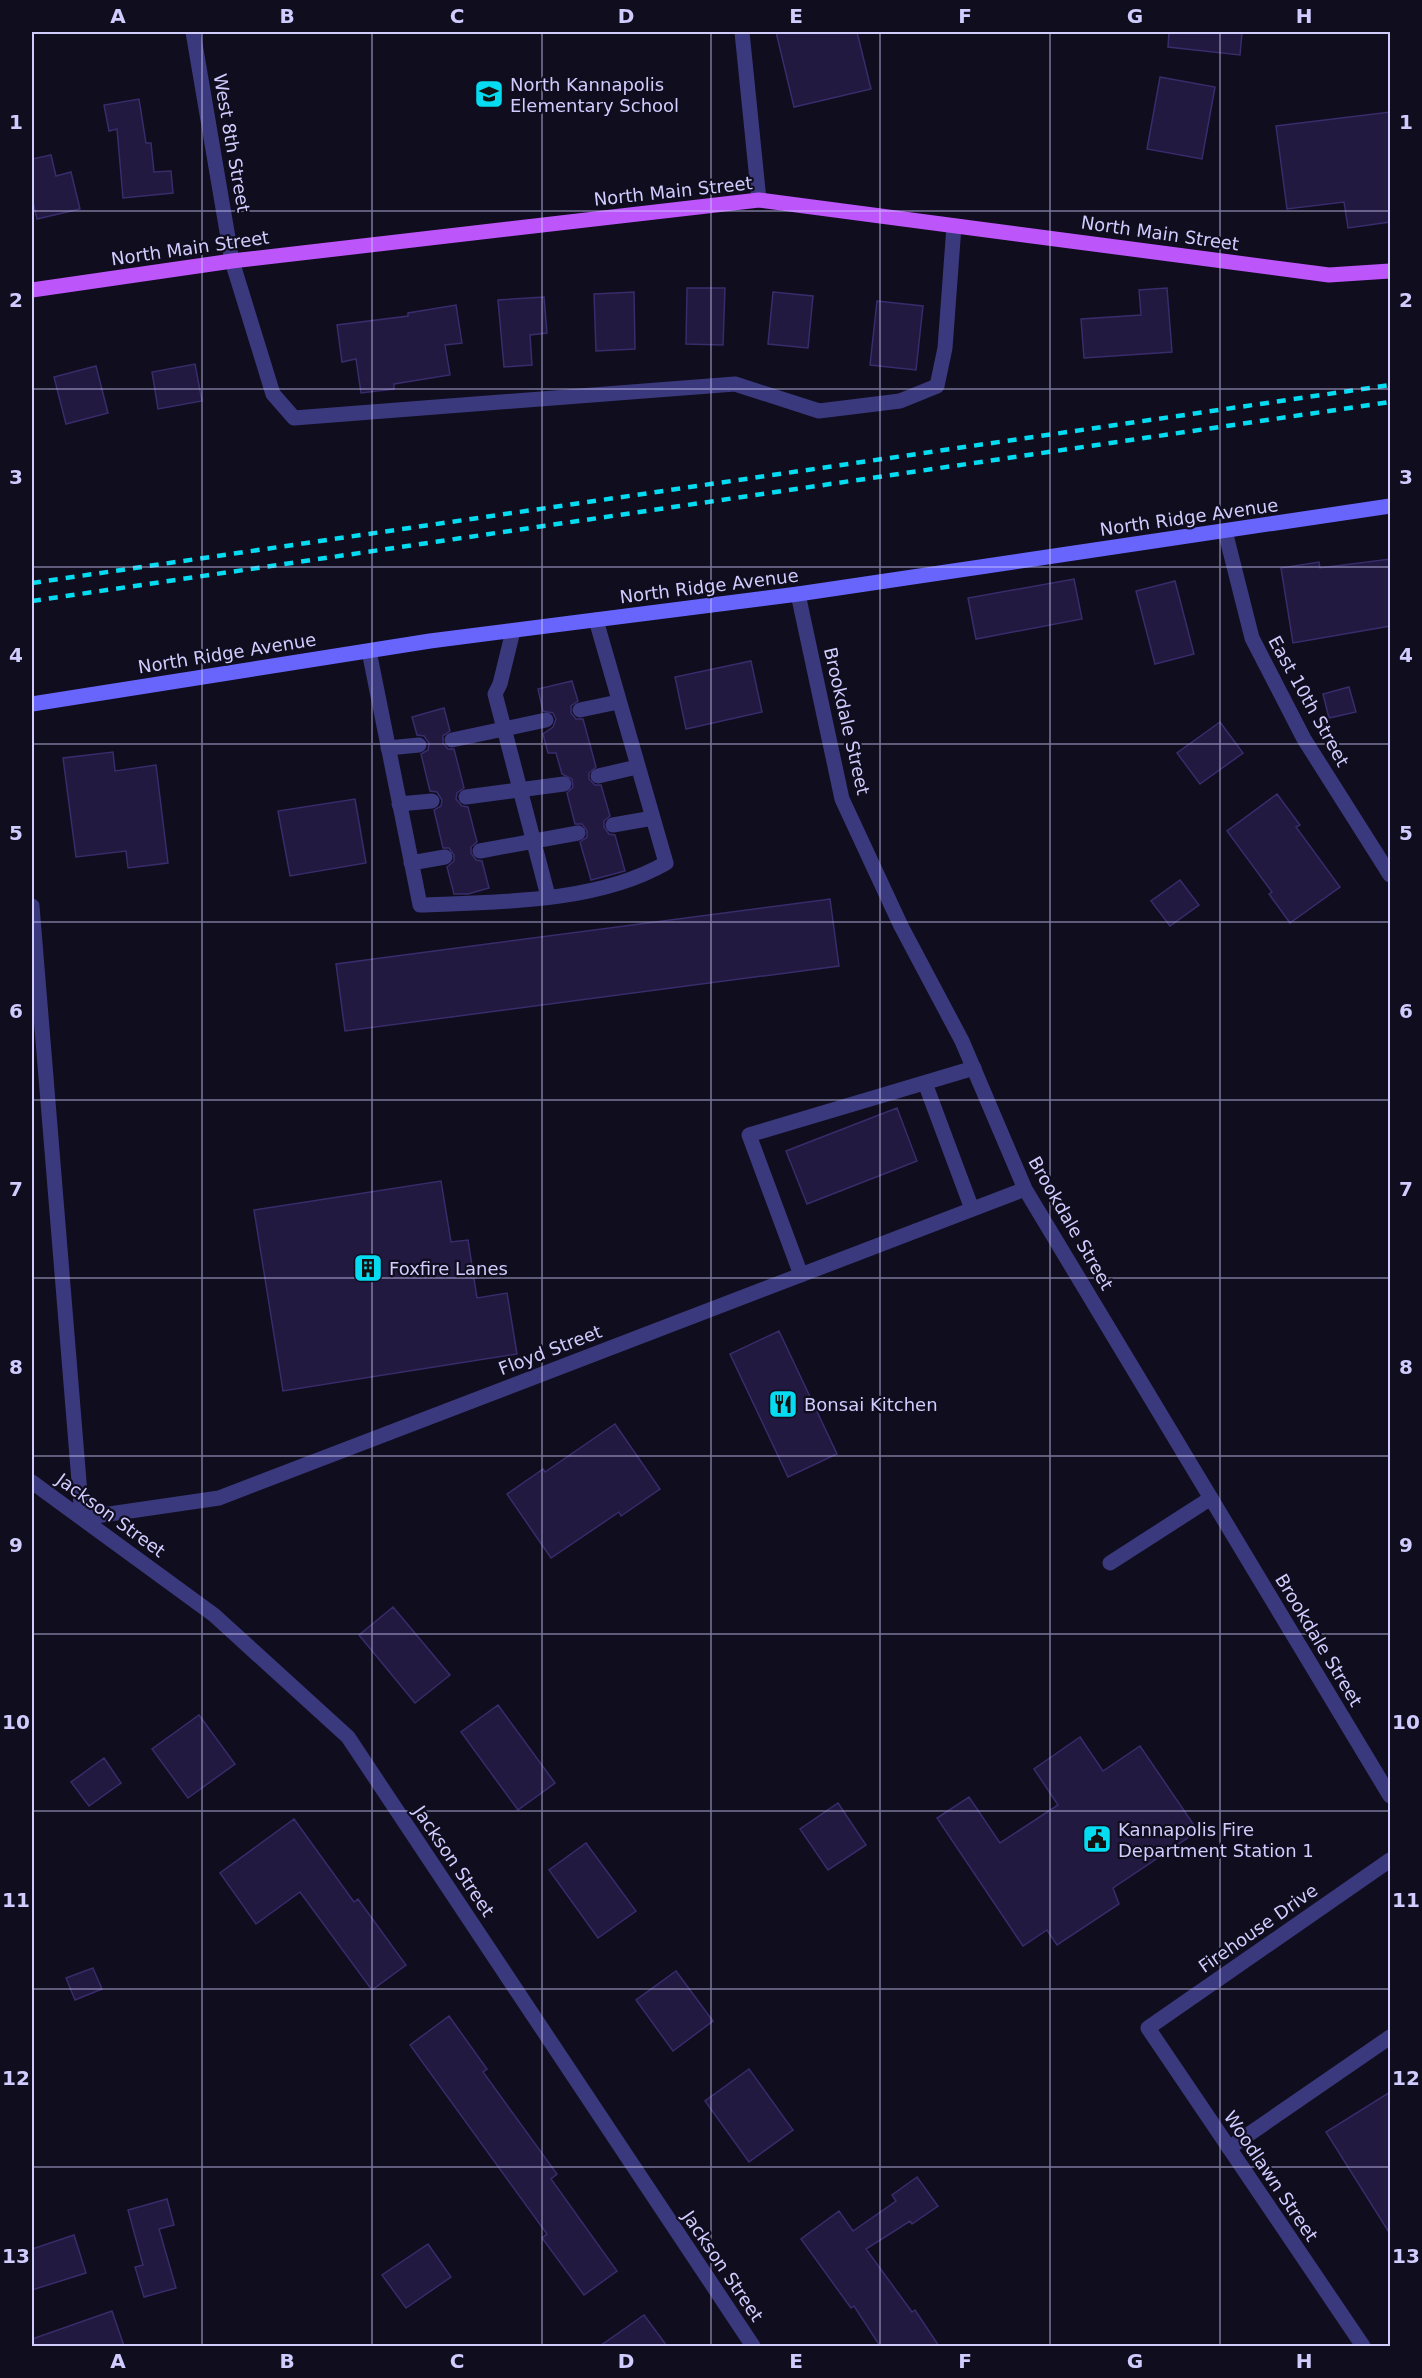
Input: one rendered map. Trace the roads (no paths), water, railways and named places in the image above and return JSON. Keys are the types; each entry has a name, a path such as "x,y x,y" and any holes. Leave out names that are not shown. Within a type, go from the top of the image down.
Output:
{"main road":[{"name":"North Main Street","path":"32,290 232,261 759,200 1329,275 1390,272"}],"street":[{"name":"West 8th Street","path":"193,32 232,261 273,394 294,418 735,384 819,411 900,401 937,386 945,348 954,226"},
{"path":"742,32 759,200"},
{"name":"North Ridge Avenue","path":"32,704 369,651 798,594 1390,506"},
{"name":"East 10th Street","path":"1225,531 1252,638 1304,739 1390,875"},
{"name":"Brookdale Street","path":"798,594 842,799 901,926 974,1068 1025,1189 1390,1796"},
{"path":"369,651 420,905 507,902 603,888 646,875 666,863 596,620"},
{"path":"513,631 500,684 495,694 548,896"},
{"path":"580,710 618,702"},
{"path":"452,740 546,720"},
{"path":"388,748 419,746"},
{"path":"598,776 637,766"},
{"path":"466,798 564,784"},
{"path":"399,804 432,801"},
{"path":"613,825 653,818"},
{"path":"480,851 578,833"},
{"path":"411,863 445,857"},
{"path":"32,906 82,1518"},
{"path":"801,1275 749,1135 974,1068"},
{"path":"925,1083 972,1209"},
{"name":"Floyd Street","path":"82,1518 219,1498 1025,1189"},
{"name":"Jackson Street","path":"32,1482 214,1615 348,1737 753,2346"},
{"path":"1110,1563 1211,1498"},
{"name":"Firehouse Drive","path":"1148,2028 1390,1860"},
{"name":"Woodlawn Street","path":"1148,2028 1363,2346"},
{"path":"1229,2148 1390,2037"}],"railway":[{"path":"32,583 1390,385"},
{"path":"32,601 1390,402"}],"place":[{"name":"North Kannapolis Elementary School","path":"489,94"},
{"name":"Foxfire Lanes","path":"368,1268"},
{"name":"Bonsai Kitchen","path":"783,1404"},
{"name":"Kannapolis Fire Department Station 1","path":"1097,1839"}]}
